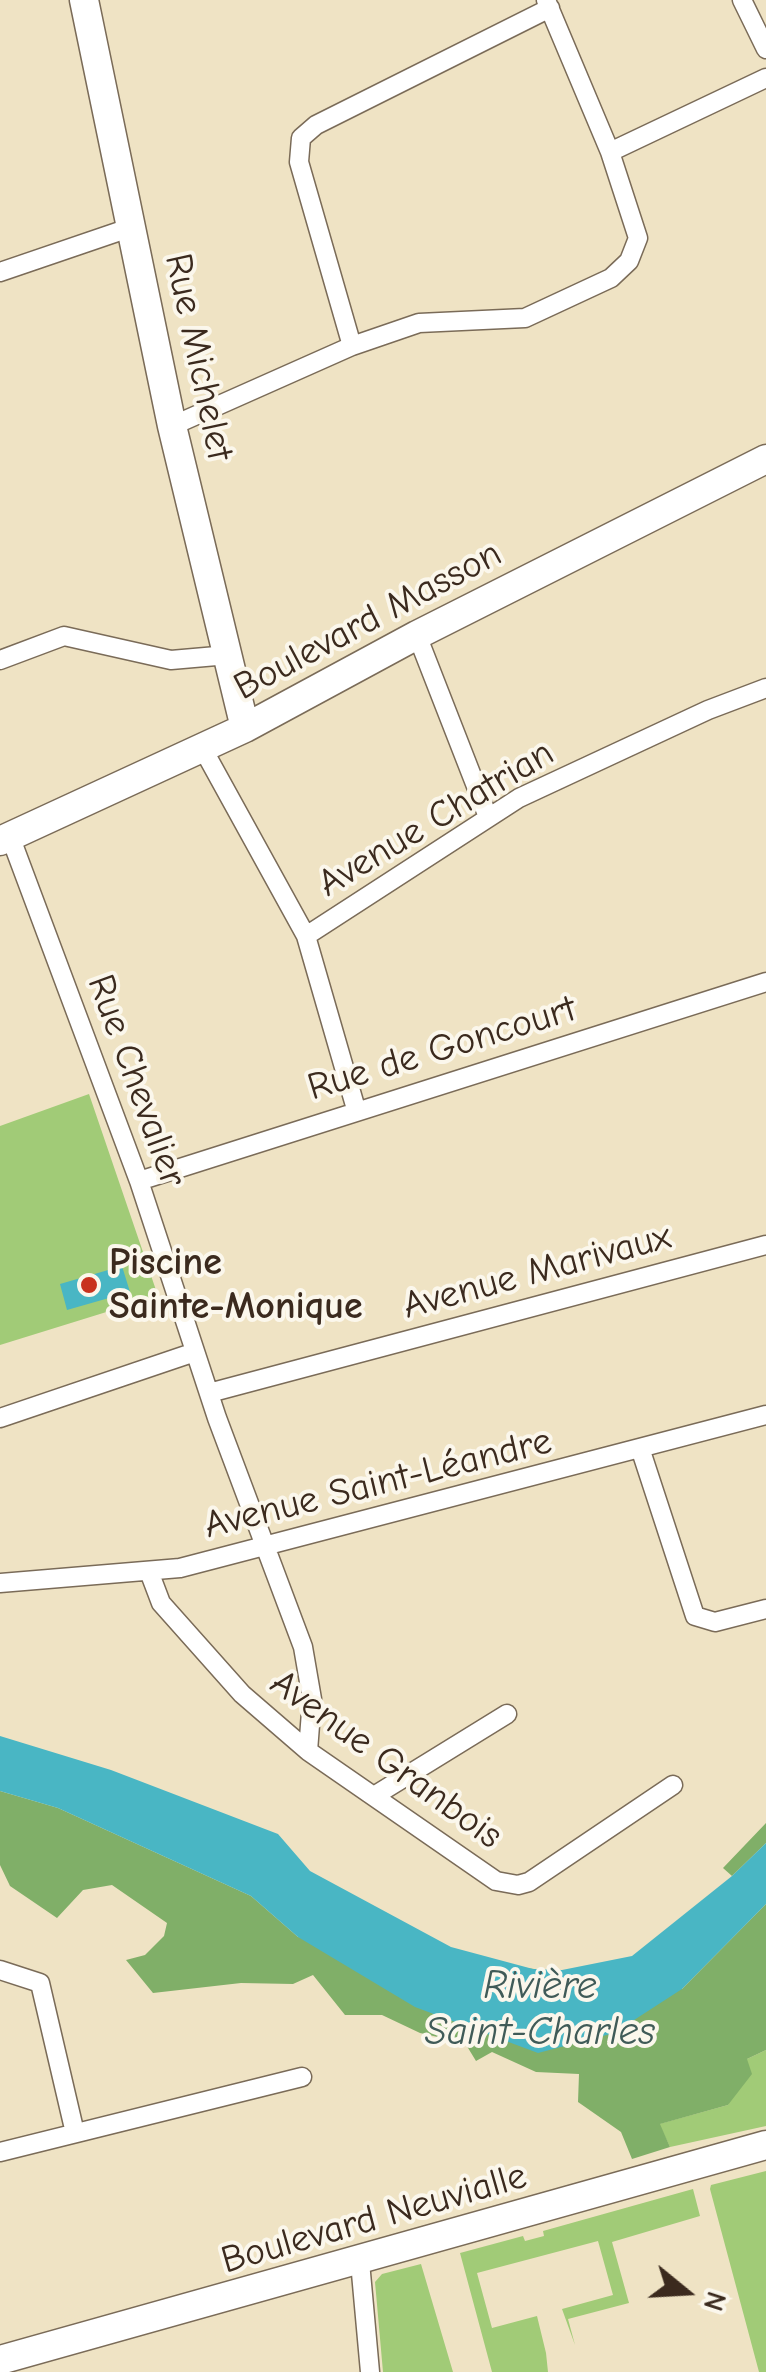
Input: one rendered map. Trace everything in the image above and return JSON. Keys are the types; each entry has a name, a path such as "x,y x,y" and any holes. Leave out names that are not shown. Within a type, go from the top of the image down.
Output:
{"main road":[{"name":"Rue Michelet","path":"84,0 172,426 245,728"},
{"name":"Boulevard Masson","path":"5,838 203,750 417,635 766,458"},
{"name":"Boulevard Neuvialle","path":"0,2360 766,2145"}],"street":[{"path":"742,0 766,49"},
{"path":"172,426 352,346 419,323 524,318 610,278 629,261 638,238 610,152 548,4 316,125 301,138 300,162 352,346"},
{"path":"610,152 766,78"},
{"path":"0,272 132,227"},
{"path":"417,635 488,817"},
{"path":"0,660 64,636 171,660 228,655"},
{"name":"Avenue Chatrian","path":"356,1109 306,936 518,798 708,710 766,688"},
{"path":"203,750 306,936"},
{"name":"Rue Chevalier","path":"5,838 139,1181 209,1393 266,1546 308,1674 312,1699 308,1751"},
{"name":"Rue de Goncourt","path":"139,1181 766,982"},
{"name":"Avenue Marivaux","path":"209,1393 766,1246"},
{"path":"0,1418 196,1352"},
{"name":"Avenue Saint-Léandre","path":"0,1583 150,1574 640,1451 766,1415"},
{"path":"640,1451 695,1616 715,1622 766,1609"},
{"name":"Avenue Granbois","path":"150,1574 161,1603 242,1694 308,1751 496,1881 518,1885 674,1785"},
{"path":"374,1796 507,1714"},
{"path":"0,1970 40,1983 75,2133"},
{"path":"0,2152 302,2077"},
{"path":"360,2262 370,2372"}],"green space":[{"path":"89,1094 158,1296 0,1345 0,1126"},
{"path":"0,1791 58,1808 251,1896 298,1937 682,1989 766,1904 766,2050 747,2059 752,2074 728,2105 660,2124 670,2147 632,2159 621,2132 578,2102 579,2074 536,2072 492,2052 476,2061 465,2043 420,2033 382,2015 345,2015 313,1975 293,1984 241,1983 153,1993 126,1960 145,1955 164,1936 167,1923 112,1885 83,1890 57,1918 10,1886 0,1865"},
{"path":"766,1823 766,1843 732,1876 723,1868"},
{"path":"766,2050 766,2126 670,2147 659,2124 728,2105 747,2059"},
{"path":"766,2171 766,2372 759,2372 710,2189 711,2185"},
{"path":"693,2189 700,2216 612,2242 629,2303 568,2319 575,2345 562,2309 613,2295 598,2241 477,2273 492,2328 537,2316 546,2353 548,2372 492,2372 460,2253 523,2236 525,2241 544,2236 543,2231"},
{"path":"421,2264 453,2372 383,2372 375,2282 382,2274"}],"water":[{"path":"122,1266 130,1292 67,1310 60,1284"},
{"name":"Rivière Saint-Charles","path":"0,1736 111,1770 278,1834 310,1871 451,1947 533,1969 562,1970 632,1956 732,1876 766,1843 766,1904 682,1989 614,2033 538,2053 415,2007 298,1937 251,1896 58,1808 0,1791"}],"place":[{"name":"Piscine Sainte-Monique","path":"89,1285"}]}
